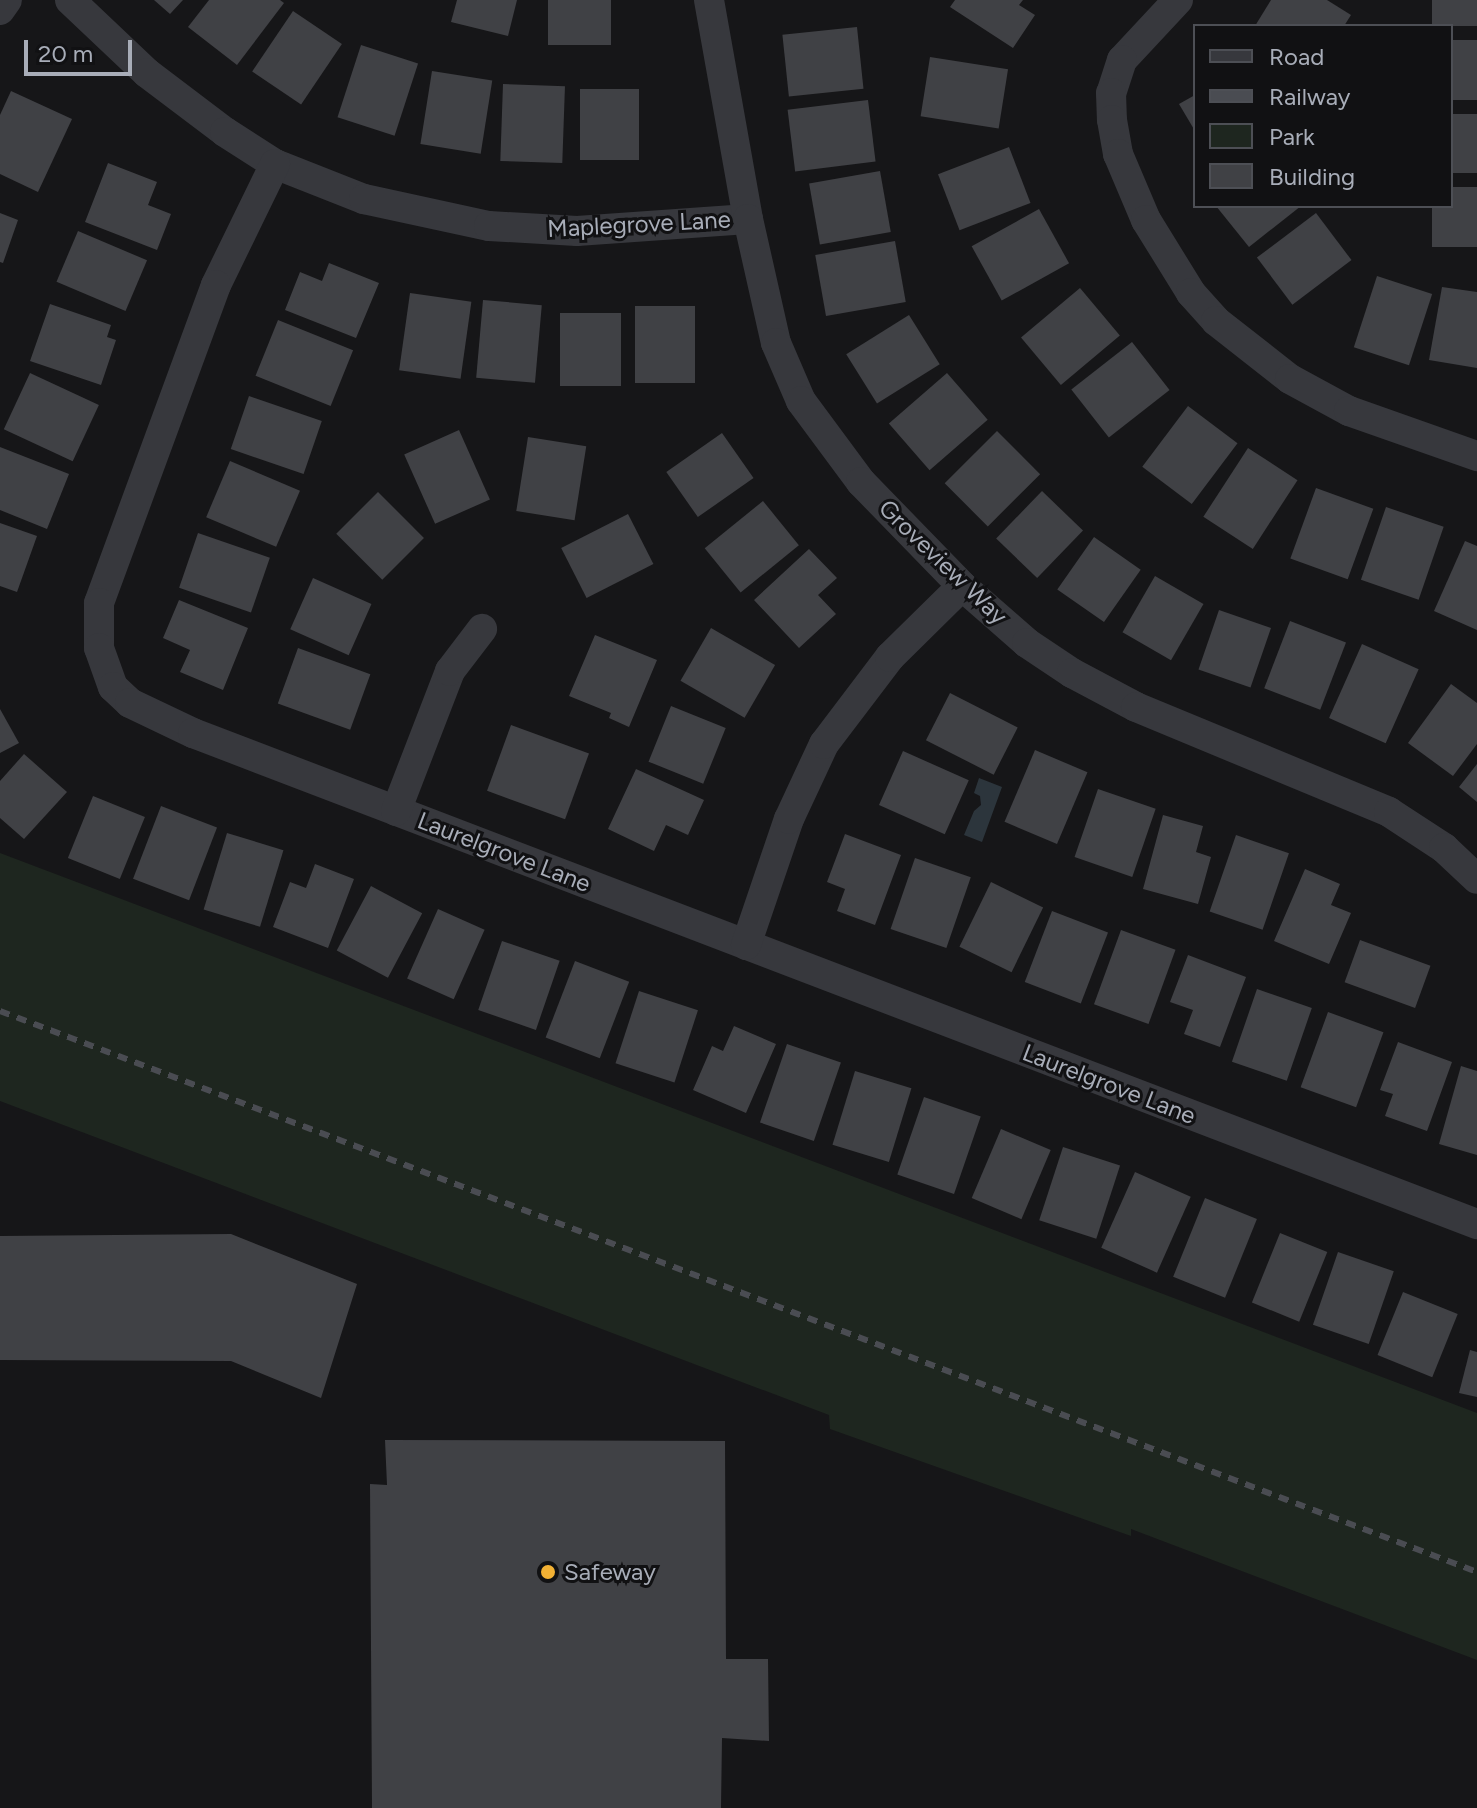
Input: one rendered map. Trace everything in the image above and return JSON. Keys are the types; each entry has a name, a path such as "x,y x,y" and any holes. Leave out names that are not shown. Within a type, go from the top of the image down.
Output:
{"street":[{"path":"0,10 7,0"},
{"name":"Maplegrove Lane","path":"70,0 147,73 225,132 275,164 364,199 489,226 577,231 748,219"},
{"name":"Groveview Way","path":"709,0 748,219 776,343 801,401 861,482 962,586 1027,643 1072,673 1136,707 1389,812 1444,848 1477,879"},
{"path":"1178,0 1122,60 1111,93 1112,120 1118,154 1146,220 1191,293 1216,321 1290,379 1349,411 1477,456"},
{"name":"Laurelgrove Lane","path":"275,164 216,285 99,603 99,648 113,687 130,703 193,733 1477,1224"},
{"path":"746,945 789,819 824,744 890,657 962,586"},
{"path":"396,811 450,671 482,629"}],"green space":[{"path":"0,853 1477,1413 1477,1660 1131,1529 1131,1536 830,1429 829,1415 0,1101"}],"shaded area":[{"path":"979,778 1002,787 982,842 964,835 974,811 981,805 980,796 974,793"}],"building":[{"path":"154,0 183,0 170,14"},
{"path":"209,0 280,0 284,3 237,65 188,27"},
{"path":"457,0 517,0 508,36 451,22"},
{"path":"548,0 611,0 611,45 548,45"},
{"path":"955,0 1023,0 1019,5 1035,15 1013,48 950,7"},
{"path":"1271,0 1327,0 1351,15 1345,24 1256,24"},
{"path":"1432,0 1477,0 1477,26 1432,24"},
{"path":"293,11 342,44 301,105 252,72"},
{"path":"857,27 863,89 789,96 782,35"},
{"path":"1453,40 1477,40 1477,100 1453,100"},
{"path":"361,45 418,64 395,136 338,117"},
{"path":"930,57 1008,69 999,129 921,116"},
{"path":"432,71 492,81 481,154 420,144"},
{"path":"503,84 565,86 562,163 500,161"},
{"path":"580,89 639,89 639,160 580,160"},
{"path":"11,91 72,119 38,192 0,174 0,115"},
{"path":"1193,96 1193,128 1179,104"},
{"path":"868,100 876,162 795,171 788,110"},
{"path":"1453,114 1477,114 1477,173 1453,173"},
{"path":"1009,147 1031,203 960,230 938,174"},
{"path":"108,163 157,182 148,205 171,214 157,250 85,222"},
{"path":"880,171 891,232 820,245 809,184"},
{"path":"1453,187 1477,187 1477,247 1432,247 1432,208 1453,208"},
{"path":"1218,208 1298,208 1249,247"},
{"path":"1039,209 1069,263 1002,301 972,246"},
{"path":"0,213 18,220 3,263 0,262"},
{"path":"1316,213 1352,260 1292,305 1257,258"},
{"path":"78,231 147,260 126,311 57,282"},
{"path":"895,241 906,302 826,316 815,255"},
{"path":"329,263 379,283 356,338 285,310 300,272 322,281"},
{"path":"1377,276 1432,294 1409,365 1354,347"},
{"path":"1442,287 1477,292 1477,368 1429,360"},
{"path":"1080,288 1120,335 1061,385 1021,337"},
{"path":"410,293 471,302 461,379 399,370"},
{"path":"483,300 542,305 535,383 476,378"},
{"path":"50,304 111,325 107,337 116,340 101,385 30,361"},
{"path":"635,306 695,306 695,383 635,383"},
{"path":"560,313 621,313 621,386 560,386"},
{"path":"909,315 940,364 877,403 846,354"},
{"path":"278,320 353,350 331,406 256,376"},
{"path":"1132,342 1170,390 1109,437 1071,389"},
{"path":"30,373 99,405 73,461 4,429"},
{"path":"947,373 988,420 930,470 889,424"},
{"path":"249,396 322,421 304,474 231,449"},
{"path":"1188,406 1238,443 1192,504 1142,467"},
{"path":"459,430 490,499 435,524 404,454"},
{"path":"997,431 1040,474 988,526 945,483"},
{"path":"722,433 754,478 698,517 666,472"},
{"path":"528,437 586,446 575,520 516,511"},
{"path":"0,447 69,474 47,529 0,510"},
{"path":"1248,448 1297,480 1253,549 1203,517"},
{"path":"230,461 300,491 276,547 206,517"},
{"path":"1316,488 1373,509 1348,579 1290,558"},
{"path":"1042,491 1083,531 1037,578 996,538"},
{"path":"378,492 424,538 382,580 336,534"},
{"path":"763,501 799,545 741,592 705,548"},
{"path":"1386,507 1444,527 1419,600 1361,580"},
{"path":"628,514 653,564 587,598 561,548"},
{"path":"0,523 37,536 17,592 0,586"},
{"path":"198,533 270,558 251,613 179,588"},
{"path":"1094,537 1141,570 1104,622 1057,589"},
{"path":"1465,541 1477,546 1477,630 1434,611"},
{"path":"809,549 837,578 818,595 836,614 799,648 754,600"},
{"path":"1155,576 1203,604 1171,660 1122,632"},
{"path":"313,578 371,604 349,655 290,629"},
{"path":"179,600 248,628 223,690 180,672 190,650 163,638"},
{"path":"1219,610 1271,628 1250,687 1198,670"},
{"path":"1290,621 1346,643 1320,710 1264,688"},
{"path":"711,628 775,665 745,718 680,681"},
{"path":"595,635 657,660 629,727 609,718 611,713 569,696"},
{"path":"1362,644 1419,669 1386,743 1329,718"},
{"path":"298,648 370,674 350,730 278,703"},
{"path":"1451,684 1477,703 1477,744 1453,776 1408,743"},
{"path":"950,693 1018,728 994,775 926,740"},
{"path":"671,706 726,728 703,784 649,762"},
{"path":"0,709 19,743 0,753"},
{"path":"511,725 589,753 565,819 487,791"},
{"path":"1035,750 1087,772 1057,844 1005,822"},
{"path":"903,751 969,780 945,834 879,805"},
{"path":"24,754 67,792 24,839 0,818 0,781"},
{"path":"1477,764 1477,802 1459,787"},
{"path":"636,769 704,800 688,835 666,825 654,851 608,829"},
{"path":"1098,789 1156,809 1132,877 1075,857"},
{"path":"93,796 145,817 120,879 68,858"},
{"path":"161,806 217,828 189,900 133,879"},
{"path":"1163,815 1203,826 1196,852 1211,857 1198,904 1143,889"},
{"path":"227,833 283,850 260,927 204,910"},
{"path":"845,834 901,855 875,925 837,911 845,889 827,882"},
{"path":"1236,835 1289,853 1263,930 1210,912"},
{"path":"915,858 971,877 946,948 891,929"},
{"path":"315,864 354,879 328,948 273,927 290,882 306,888"},
{"path":"1305,869 1340,884 1331,905 1351,913 1329,964 1274,941"},
{"path":"991,882 1043,907 1012,972 959,947"},
{"path":"371,886 422,913 388,978 337,950"},
{"path":"438,909 485,930 454,999 407,978"},
{"path":"1052,911 1108,933 1081,1003 1025,982"},
{"path":"1121,930 1176,950 1148,1024 1094,1004"},
{"path":"1360,940 1430,966 1415,1008 1345,982"},
{"path":"502,941 560,961 536,1030 478,1010"},
{"path":"1188,955 1246,977 1220,1047 1184,1034 1193,1010 1170,1002"},
{"path":"575,961 629,982 600,1058 546,1038"},
{"path":"1257,989 1312,1008 1287,1081 1232,1062"},
{"path":"639,991 698,1010 674,1082 616,1063"},
{"path":"1328,1012 1383,1032 1356,1107 1301,1087"},
{"path":"734,1026 776,1044 746,1113 693,1090 712,1046 723,1051"},
{"path":"1398,1042 1452,1062 1427,1131 1385,1116 1393,1094 1380,1090"},
{"path":"787,1044 841,1063 814,1141 760,1122"},
{"path":"1461,1066 1477,1071 1477,1155 1439,1144"},
{"path":"855,1071 911,1088 889,1162 832,1145"},
{"path":"924,1097 981,1117 954,1194 897,1175"},
{"path":"1001,1129 1051,1150 1021,1219 972,1198"},
{"path":"1063,1147 1120,1166 1096,1239 1039,1220"},
{"path":"1135,1172 1191,1197 1157,1273 1101,1248"},
{"path":"1205,1198 1257,1219 1225,1298 1173,1277"},
{"path":"1280,1233 1327,1252 1299,1322 1252,1303"},
{"path":"231,1234 357,1284 321,1398 231,1361 0,1360 0,1236"},
{"path":"1338,1252 1394,1271 1369,1344 1313,1325"},
{"path":"1403,1292 1458,1314 1432,1377 1378,1355"},
{"path":"1470,1350 1477,1352 1477,1397 1459,1393"},
{"name":"Safeway","path":"385,1440 725,1441 726,1659 768,1659 769,1741 722,1738 721,1808 372,1808 370,1484 387,1485"}],"railway":[{"path":"0,1011 1477,1572"}],"place":[{"name":"Safeway","path":"548,1572"}]}
